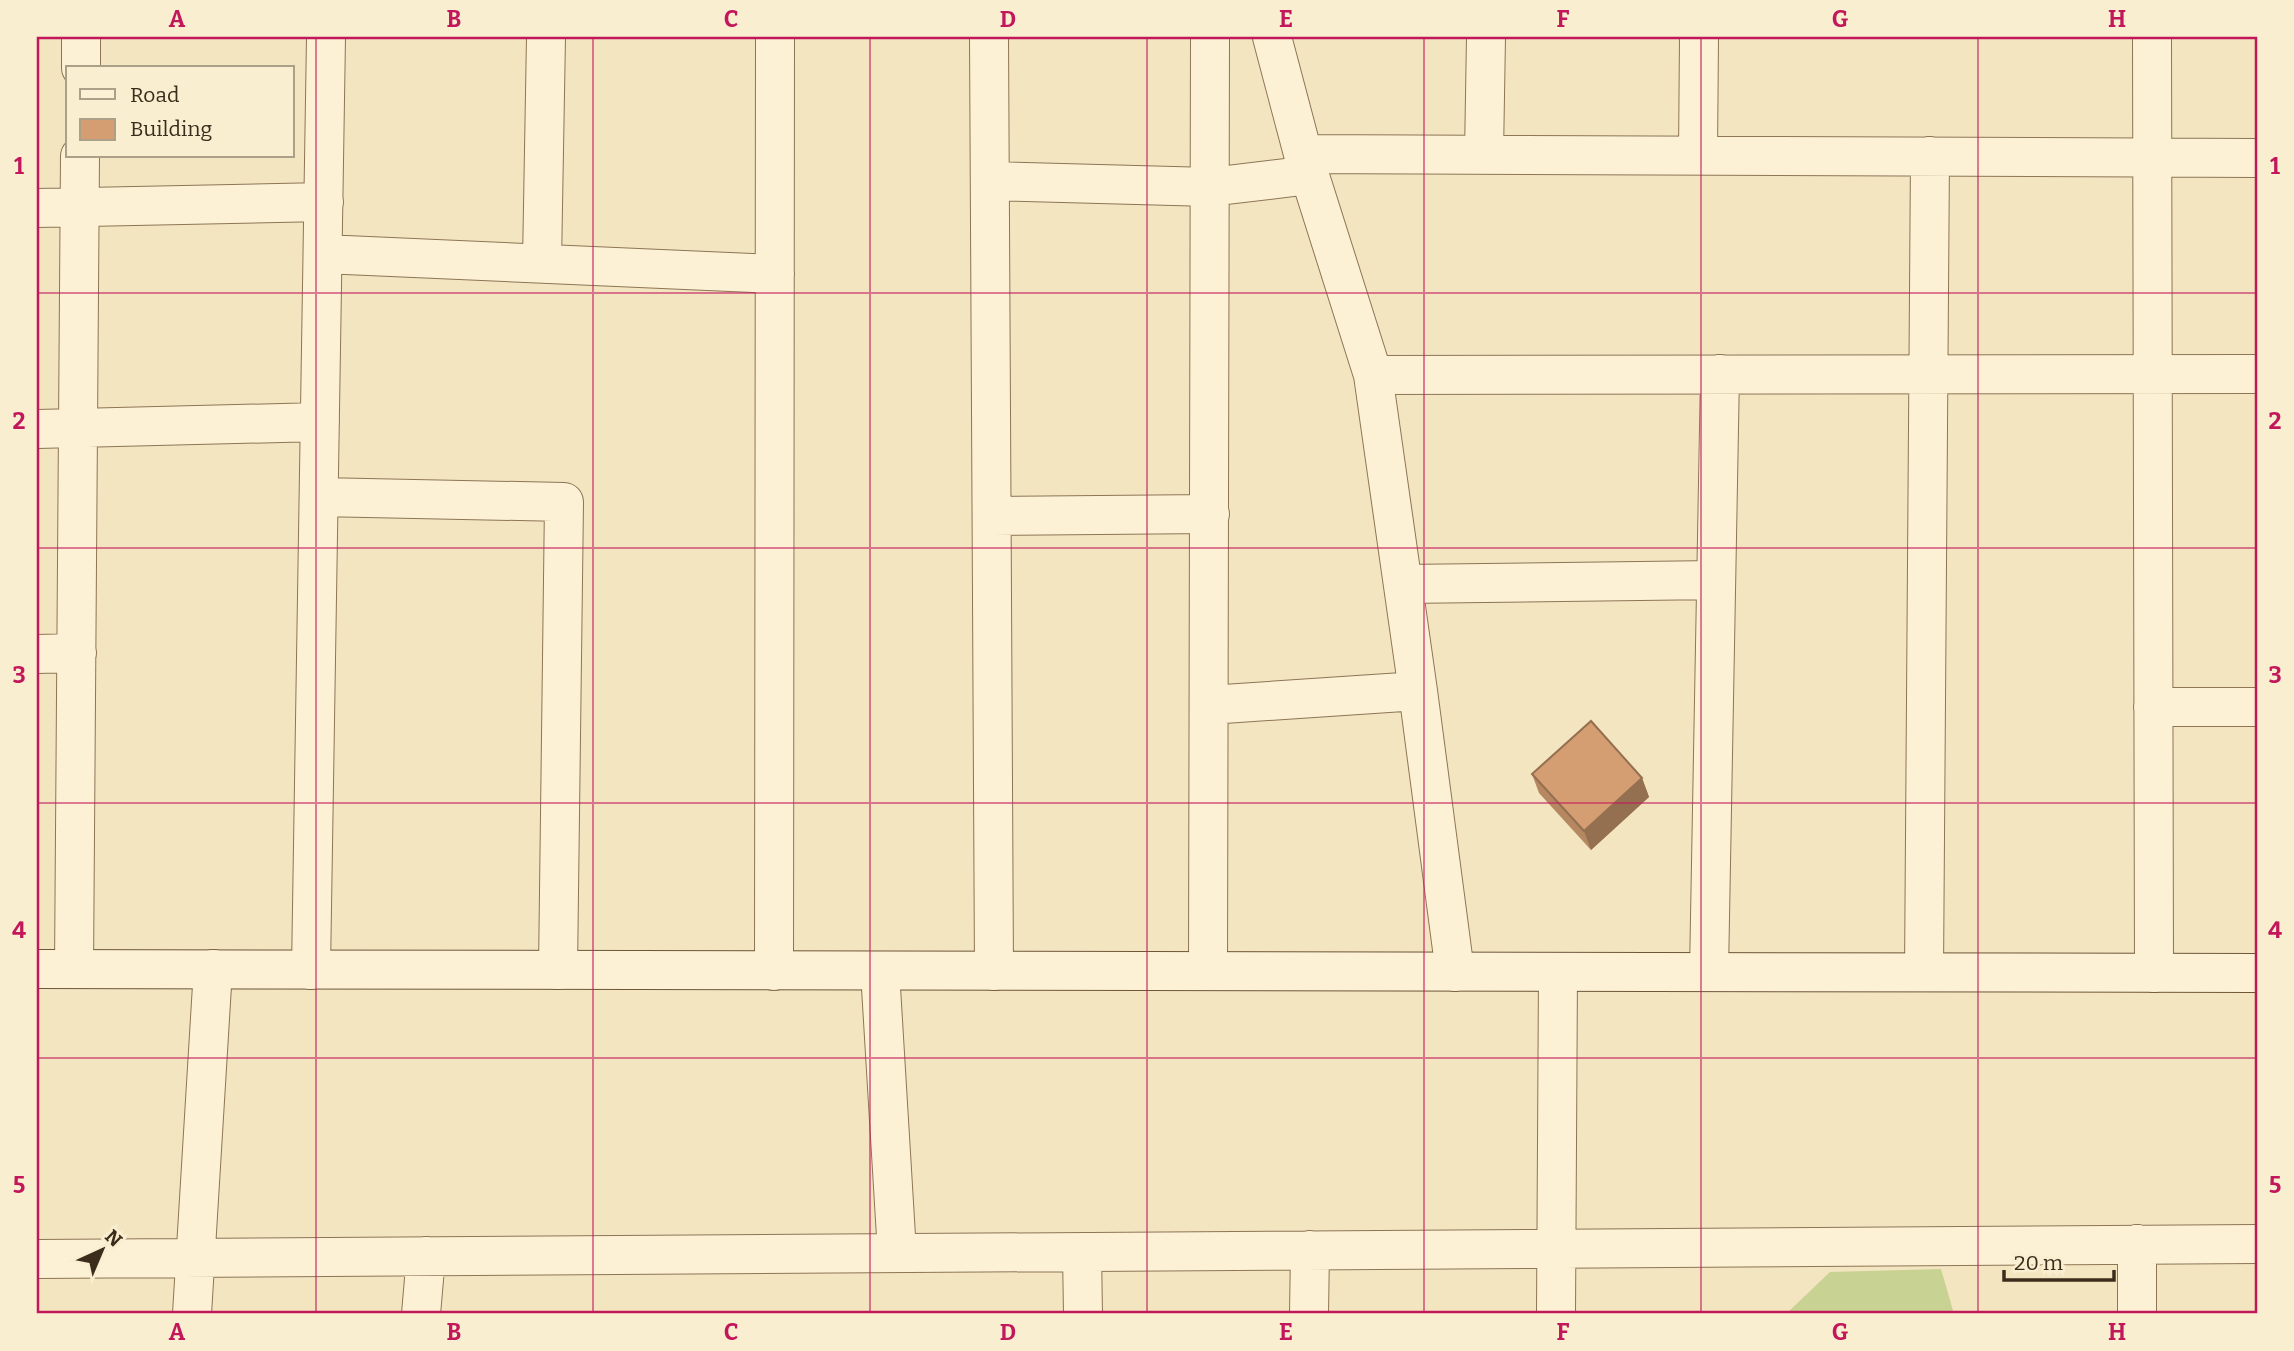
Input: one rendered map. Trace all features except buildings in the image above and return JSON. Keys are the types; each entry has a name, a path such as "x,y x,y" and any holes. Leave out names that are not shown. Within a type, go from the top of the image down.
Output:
{"street":[{"path":"81,37 81,66"},
{"path":"312,970 326,37"},
{"path":"542,263 546,37"},
{"path":"774,971 775,37"},
{"path":"989,37 994,971"},
{"path":"1208,971 1210,37"},
{"path":"1272,37 1306,164 1373,375 1455,972"},
{"path":"1485,154 1486,37"},
{"path":"1699,37 1699,155"},
{"path":"2152,37 2154,973"},
{"path":"990,181 1210,187 1306,164 1485,154 2257,158"},
{"path":"1924,972 1930,156"},
{"path":"74,969 80,158"},
{"path":"37,208 324,202"},
{"path":"323,254 775,274"},
{"path":"1709,972 1720,374"},
{"path":"1373,375 2257,374"},
{"path":"37,429 320,422"},
{"path":"319,497 564,502 558,970"},
{"path":"993,516 1210,514"},
{"path":"1403,584 1716,580"},
{"path":"37,654 77,653"},
{"path":"1209,705 1418,691"},
{"path":"2153,707 2257,707"},
{"path":"37,969 2257,973"},
{"path":"192,1314 213,969"},
{"path":"880,971 897,1253"},
{"path":"1556,1314 1558,972"},
{"path":"2137,1244 2137,1314"},
{"path":"37,1259 2257,1244"},
{"path":"1309,1314 1310,1250"},
{"path":"1082,1252 1083,1314"},
{"path":"421,1314 426,1256"}],"green space":[{"path":"1941,1269 1954,1314 1786,1314 1830,1272"}]}
